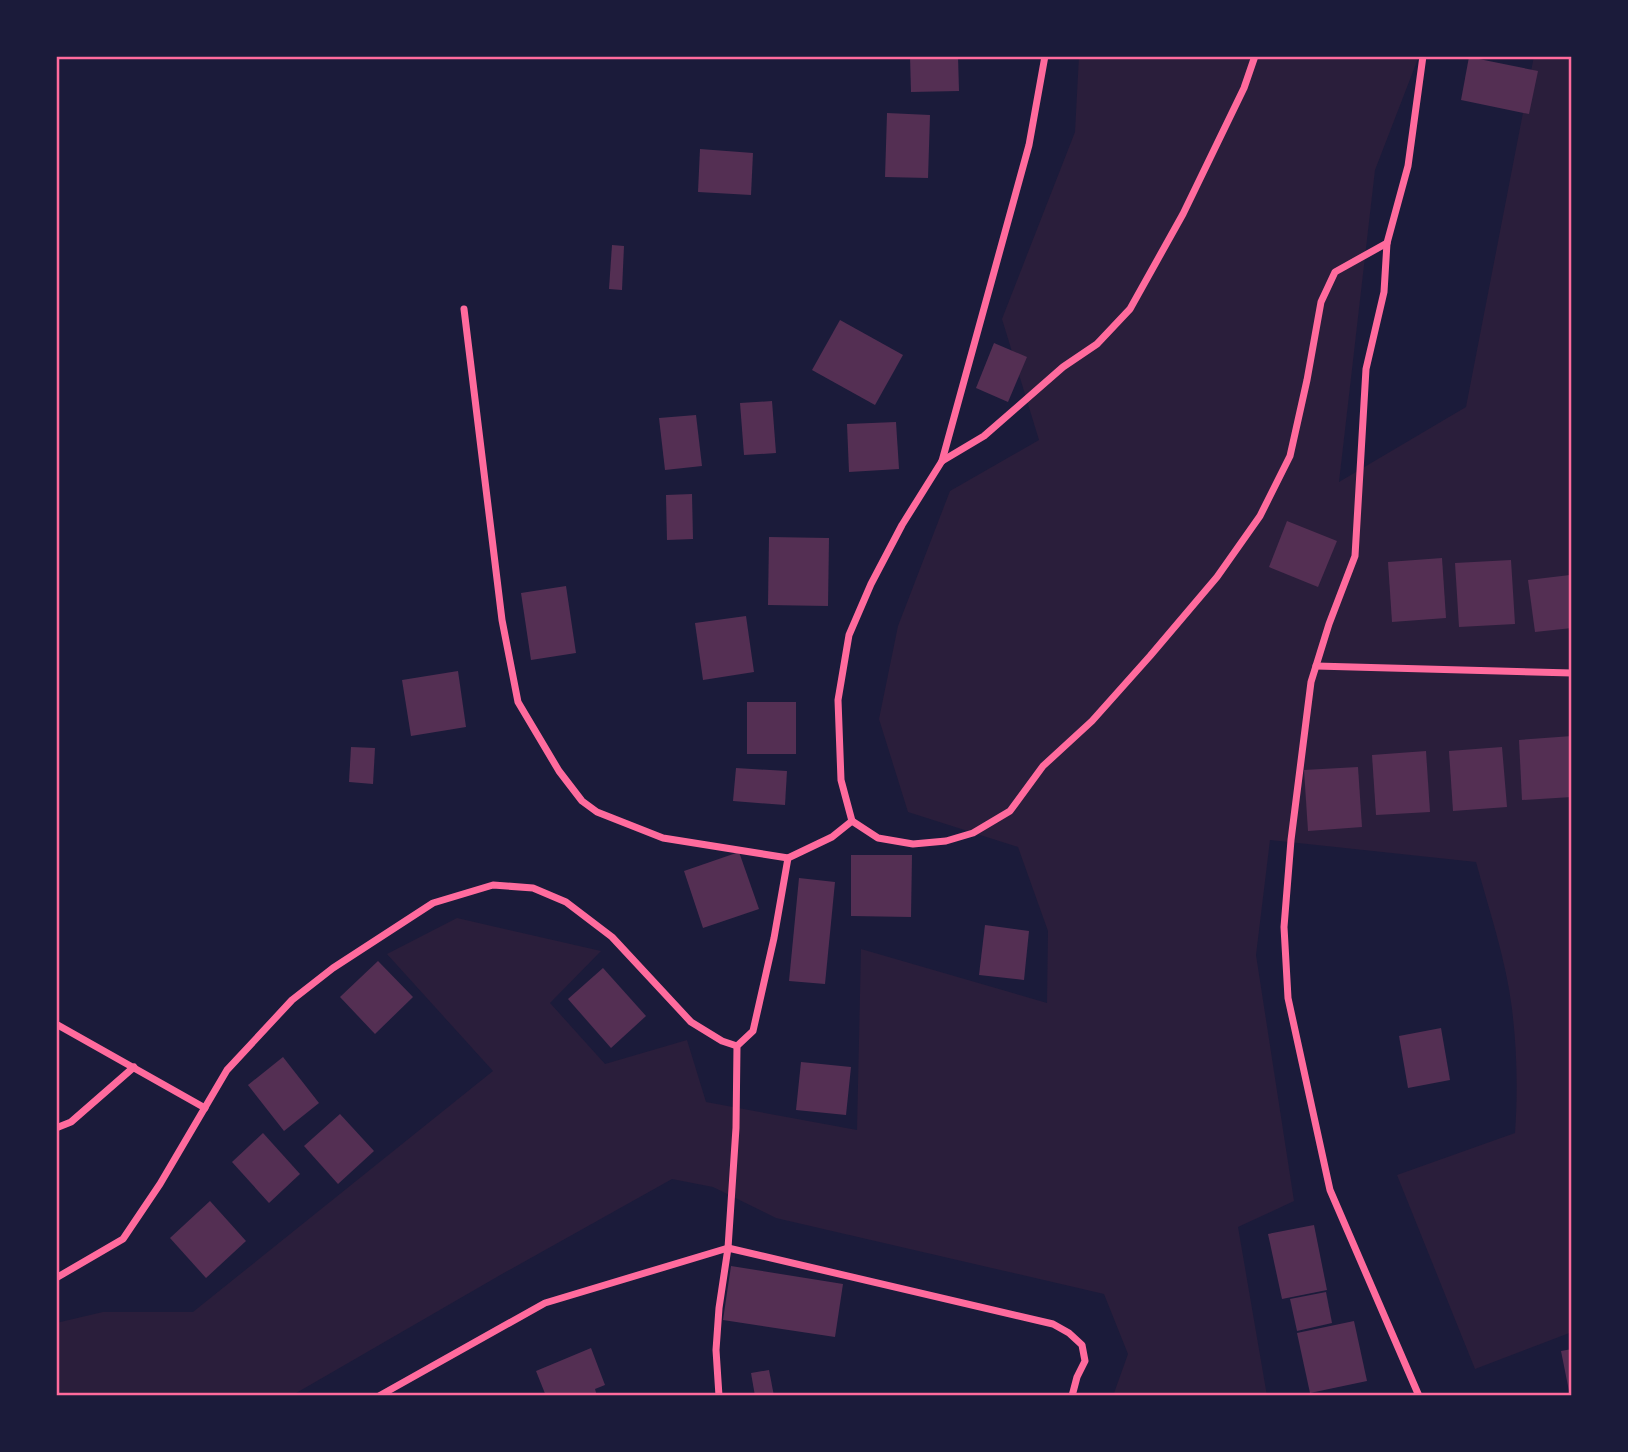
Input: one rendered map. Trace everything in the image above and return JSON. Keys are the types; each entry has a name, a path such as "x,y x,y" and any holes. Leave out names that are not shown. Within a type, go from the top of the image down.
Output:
{"street":[{"path":"1045,56 1029,145 942,461 902,525 871,584 849,635 838,700 841,780 852,821 878,838 913,844 946,841 973,832 1010,811 1043,766 1092,720 1150,656 1216,577 1260,516 1290,456 1321,302 1335,272 1387,243"},
{"path":"942,461 984,436 1063,367 1097,344 1130,309 1183,214 1244,88 1255,56"},
{"path":"1419,1396 1331,1190 1288,998 1284,927 1291,840 1311,682 1329,624 1355,556 1367,369 1384,292 1387,243 1408,166 1423,56"},
{"path":"464,309 502,620 518,702 559,771 582,800 597,812 663,838 788,858 832,837 852,821"},
{"path":"1316,666 1572,673"},
{"path":"719,1396 717,1329 728,1248 736,1128 737,1046 753,1031 774,938 788,858"},
{"path":"56,1278 123,1239 160,1184 227,1070 292,1000 333,968 433,903 493,885 533,888 566,902 612,937 691,1022 722,1041 737,1046"},
{"path":"56,1024 205,1108"},
{"path":"56,1128 71,1122 134,1067"},
{"path":"379,1396 545,1303 728,1248 1053,1324 1082,1345 1085,1361 1072,1396"}],"shaded area":[{"path":"1079,56 1419,56 1375,170 1339,482 1466,407 1534,56 1572,56 1572,1332 1475,1369 1397,1175 1515,1133 1517,1102 1512,1009 1501,953 1476,862 1270,840 1256,955 1294,1201 1238,1227 1267,1396 1113,1396 1128,1354 1104,1294 776,1218 713,1187 672,1179 291,1396 56,1396 56,1323 103,1312 193,1312 493,1071 387,954 457,918 601,951 550,1003 605,1064 687,1040 706,1102 857,1130 861,949 1047,1003 1048,931 1018,847 908,812 879,719 898,626 950,491 1039,440 1002,319 1075,132"}],"building":[{"path":"910,56 958,56 959,91 911,92"},
{"path":"1469,57 1538,71 1529,114 1461,100"},
{"path":"887,113 930,115 928,178 885,177"},
{"path":"700,149 753,153 751,195 698,192"},
{"path":"612,245 624,246 622,290 609,289"},
{"path":"840,320 903,355 875,405 812,370"},
{"path":"994,343 1027,357 1008,402 976,388"},
{"path":"772,401 776,453 744,455 740,403"},
{"path":"696,415 702,466 665,470 659,418"},
{"path":"896,422 899,469 849,472 847,424"},
{"path":"692,494 693,539 667,540 666,495"},
{"path":"1287,521 1337,541 1318,587 1269,567"},
{"path":"769,537 829,538 828,606 768,605"},
{"path":"1442,558 1446,618 1392,622 1388,562"},
{"path":"1511,560 1515,624 1459,627 1455,563"},
{"path":"1570,575 1572,628 1535,632 1528,580"},
{"path":"566,586 576,653 531,660 521,593"},
{"path":"746,616 754,672 703,680 695,623"},
{"path":"458,671 466,727 411,736 402,680"},
{"path":"747,702 796,702 796,754 747,754"},
{"path":"1572,736 1572,797 1522,800 1519,740"},
{"path":"351,747 375,748 373,784 349,782"},
{"path":"1502,747 1507,807 1453,811 1449,751"},
{"path":"1426,751 1430,812 1376,815 1372,755"},
{"path":"1358,767 1362,827 1308,831 1304,770"},
{"path":"736,768 787,771 785,805 733,801"},
{"path":"739,852 759,909 703,928 684,871"},
{"path":"851,855 912,855 911,917 851,916"},
{"path":"799,878 835,882 825,984 789,981"},
{"path":"985,925 1029,931 1024,980 979,975"},
{"path":"378,961 413,997 375,1034 340,997"},
{"path":"603,968 646,1016 611,1048 568,999"},
{"path":"1441,1028 1450,1080 1408,1088 1399,1036"},
{"path":"283,1057 319,1103 284,1131 248,1085"},
{"path":"801,1062 851,1067 846,1115 796,1110"},
{"path":"340,1114 374,1151 338,1184 304,1146"},
{"path":"263,1133 300,1174 269,1203 232,1162"},
{"path":"210,1201 246,1241 206,1278 170,1238"},
{"path":"1314,1225 1327,1290 1282,1299 1268,1234"},
{"path":"731,1266 843,1284 835,1337 723,1320"},
{"path":"1326,1292 1332,1323 1297,1331 1290,1299"},
{"path":"1354,1321 1367,1381 1310,1393 1297,1333"},
{"path":"591,1348 605,1385 595,1389 597,1396 546,1396 536,1371"},
{"path":"1572,1349 1572,1396 1570,1396 1561,1351"},
{"path":"769,1370 774,1396 755,1396 751,1373"}]}
